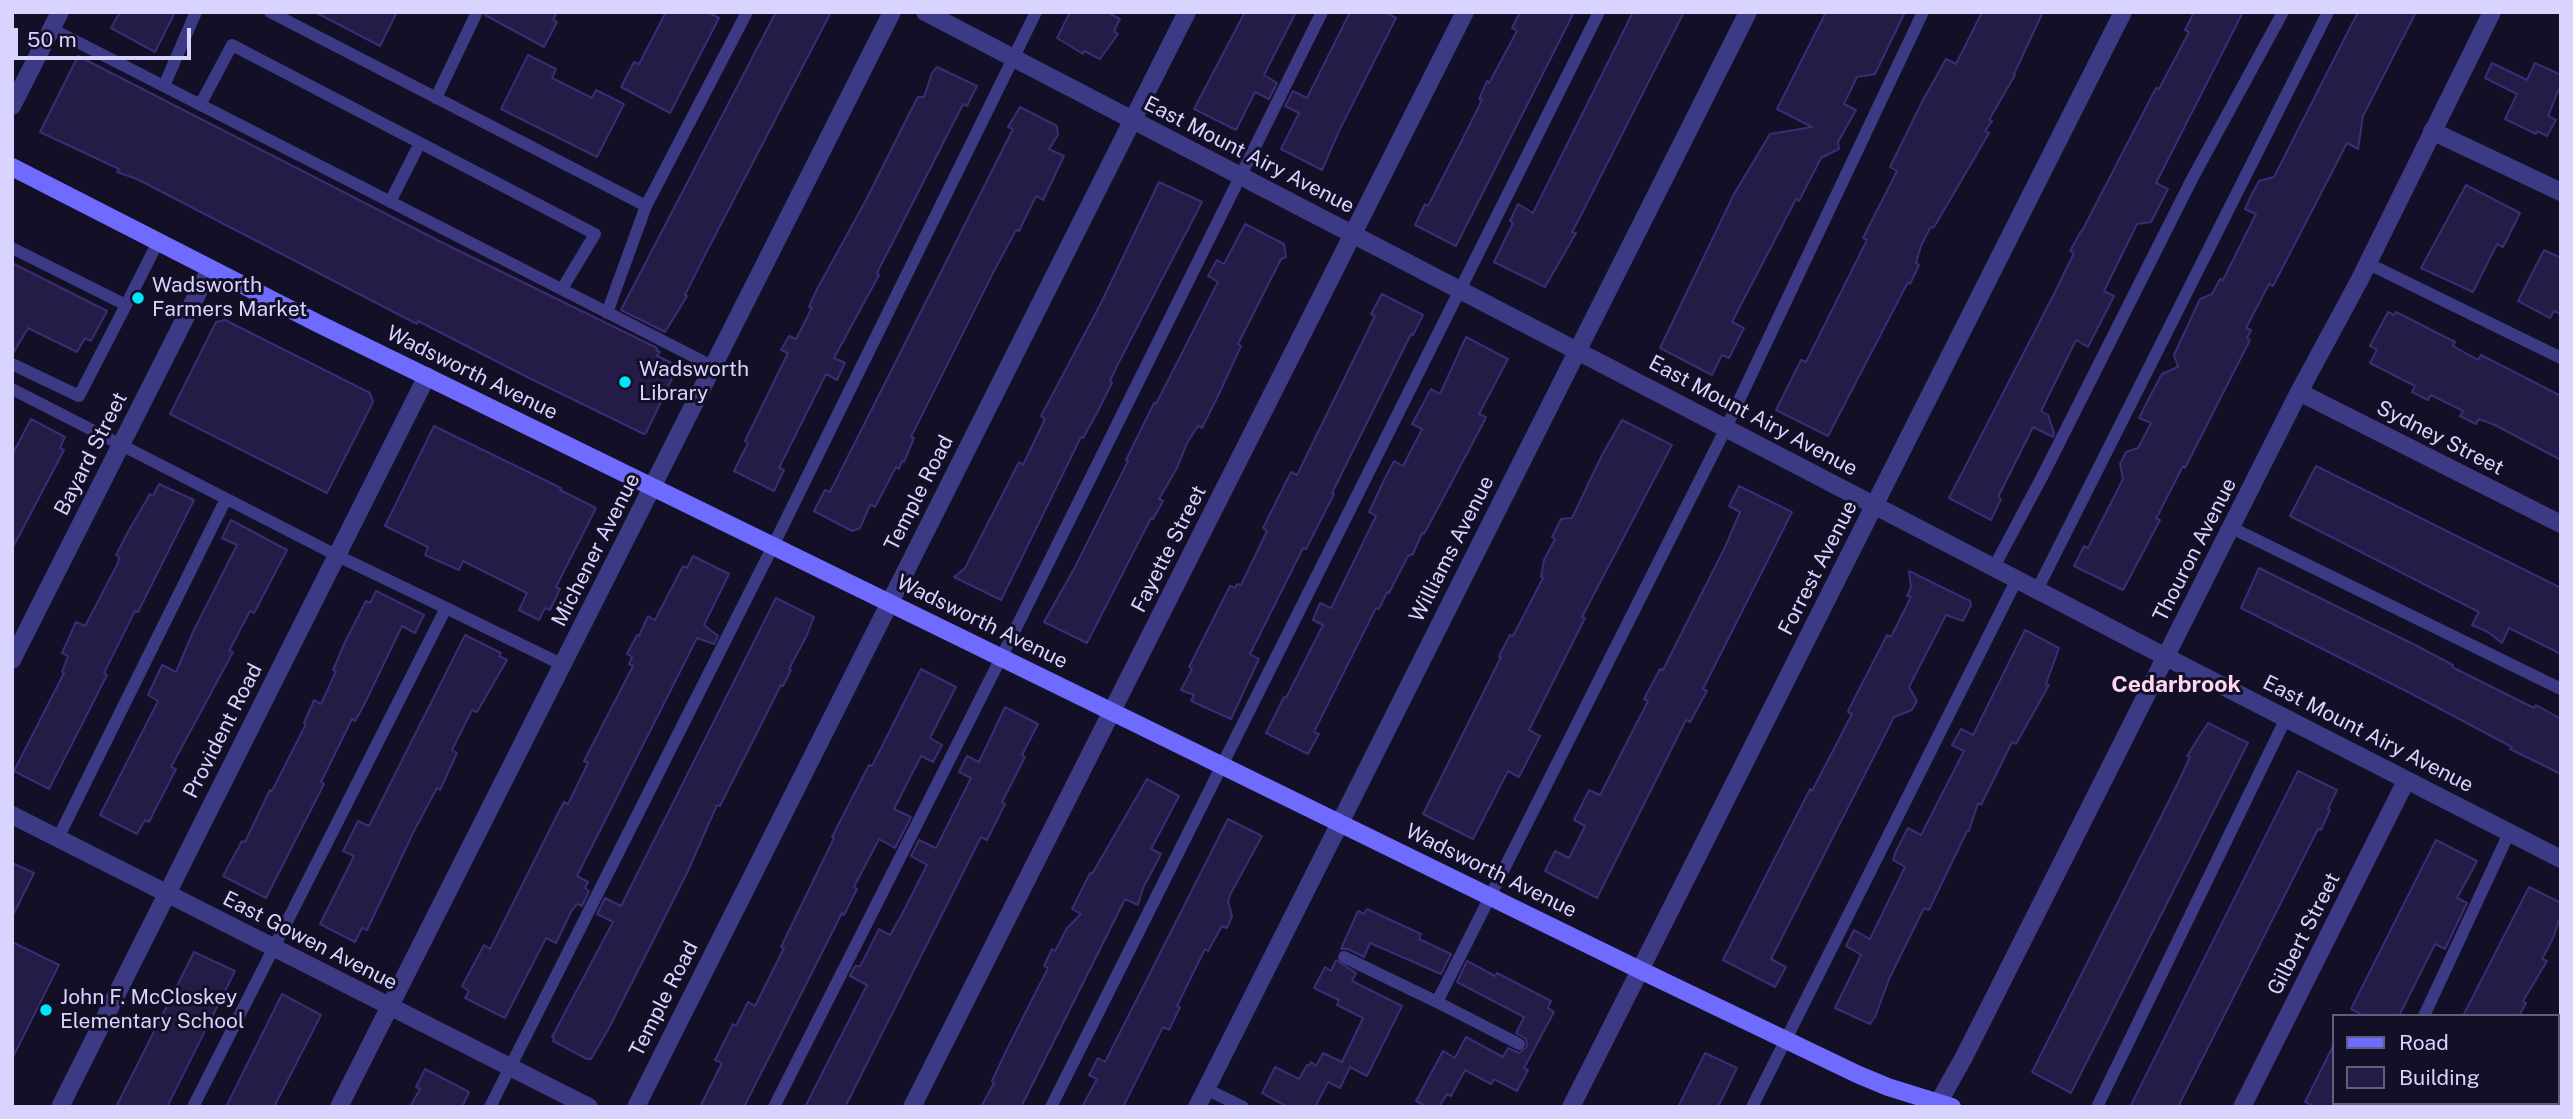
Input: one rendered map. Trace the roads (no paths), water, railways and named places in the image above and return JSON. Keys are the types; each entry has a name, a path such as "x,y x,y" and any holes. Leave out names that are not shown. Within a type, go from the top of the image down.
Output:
{"main road":[{"name":"Wadsworth Avenue","path":"12,167 210,270 1640,970 1869,1079 1942,1105"}],"street":[{"path":"12,106 60,12"},
{"name":"Michener Avenue","path":"339,1107 892,12"},
{"name":"East Mount Airy Avenue","path":"925,12 2166,657 2561,859"},
{"name":"Temple Road","path":"636,1107 1187,12"},
{"name":"Fayette Street","path":"912,1107 1465,12"},
{"name":"Williams Avenue","path":"1197,1107 1748,12"},
{"name":"Forrest Avenue","path":"1572,1107 2123,12"},
{"name":"Thouron Avenue","path":"1942,1105 2493,12"},
{"path":"2432,131 2561,192"},
{"name":"Bayard Street","path":"12,660 210,270"},
{"name":"Provident Road","path":"60,1107 427,376"},
{"name":"Sydney Street","path":"2300,392 2561,524"},
{"name":"Gilbert Street","path":"2242,1107 2406,781"},
{"name":"East Gowen Avenue","path":"12,815 274,950 589,1107"}],"lane":[{"path":"164,86 196,12"},
{"path":"270,12 646,206"},
{"path":"436,98 477,12"},
{"path":"607,313 646,206 747,12"},
{"path":"490,1107 773,545 1035,12"},
{"path":"774,1107 1002,657 1322,12"},
{"path":"1051,1107 1600,12"},
{"path":"1437,1002 1726,428 1923,12"},
{"path":"1994,567 2192,179 2283,12"},
{"path":"2038,590 2328,12"},
{"path":"52,29 714,367"},
{"path":"200,105 232,45 595,234 562,289"},
{"path":"390,202 420,143"},
{"path":"12,364 79,396 158,242"},
{"path":"12,248 126,305"},
{"path":"2367,263 2561,358"},
{"path":"12,389 338,556 563,665"},
{"path":"58,838 226,499"},
{"path":"2232,528 2561,689"},
{"path":"1752,1107 2017,579"},
{"path":"193,1107 446,608"},
{"path":"2098,1107 2286,718"},
{"path":"2425,1014 2510,831"},
{"path":"1344,957 1519,1044"},
{"path":"1206,1089 1243,1107"}],"place":[{"name":"Wadsworth Farmers Market","path":"138,298"},
{"name":"Wadsworth Library","path":"625,382"},
{"name":"John F. McCloskey Elementary School","path":"46,1010"}],"district":[{"name":"Cedarbrook","path":"2176,685"}]}
